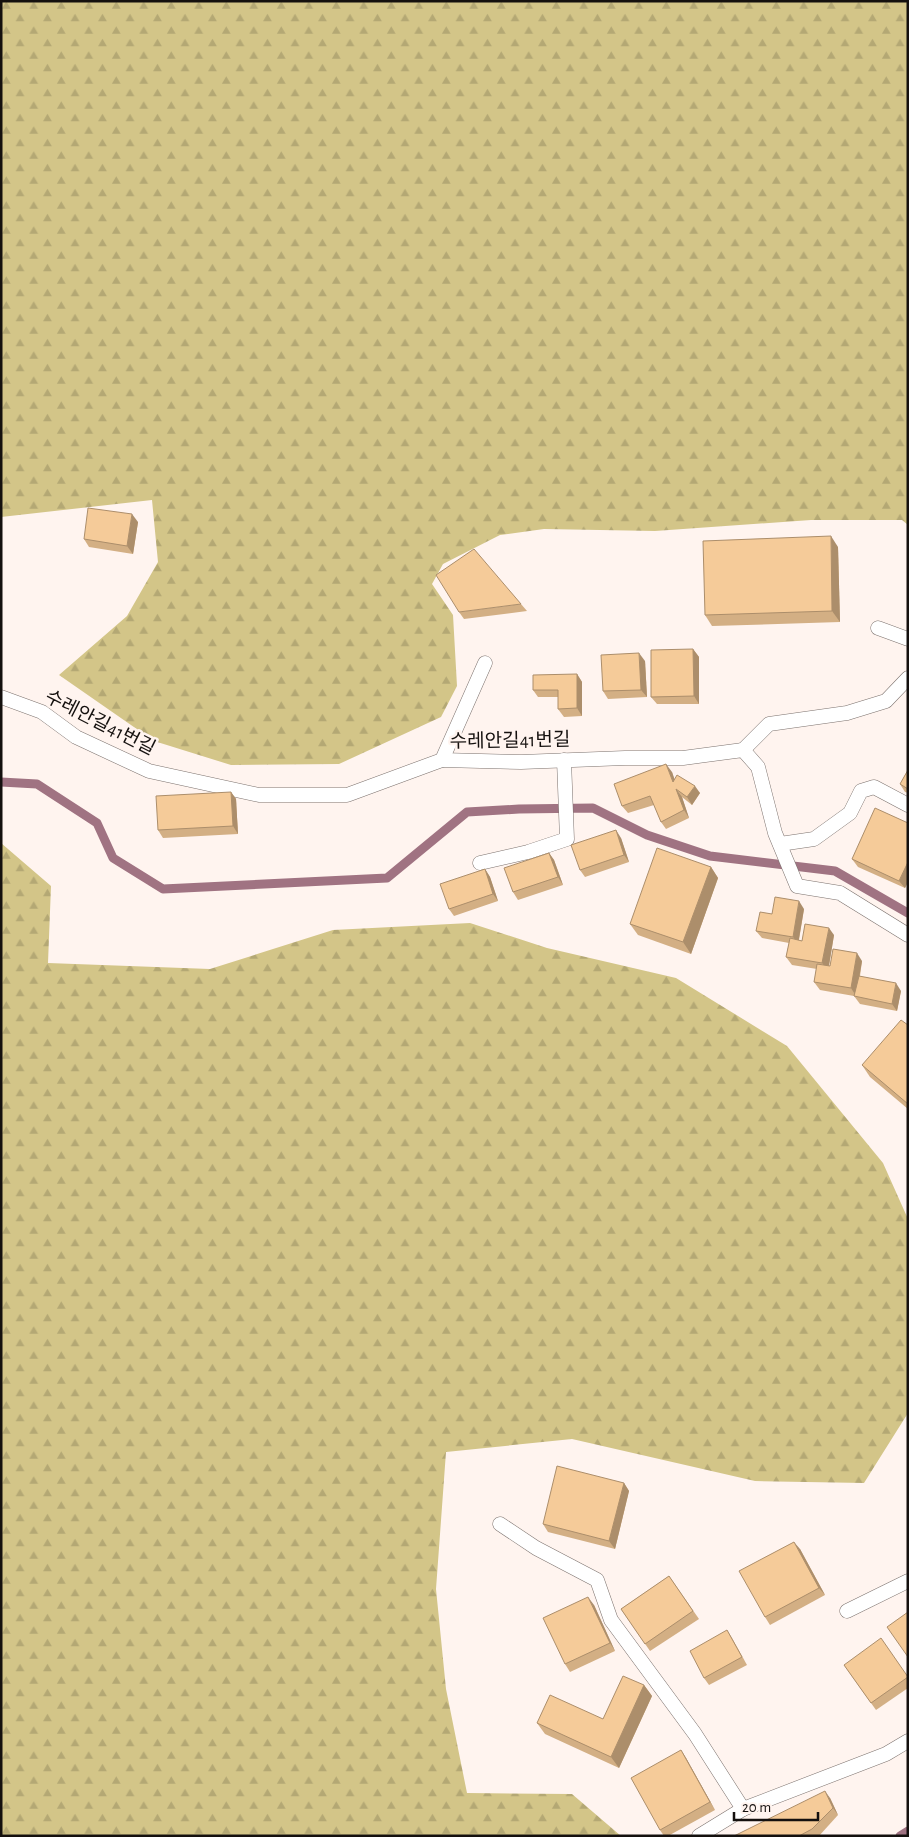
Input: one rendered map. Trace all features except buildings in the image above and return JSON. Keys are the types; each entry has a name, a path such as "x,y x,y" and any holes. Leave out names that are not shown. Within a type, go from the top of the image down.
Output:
{"lane":[{"path":"878,628 908,639"},
{"path":"442,760 485,663"},
{"path":"908,678 886,701 847,713 769,724 743,750 758,767 782,849 797,886 840,894 908,935"},
{"name":"수레안길41번길","path":"1,697 42,712 76,736 149,771 259,795 347,795 442,760 520,762 683,758 743,750"},
{"path":"480,863 528,852 567,839 564,760"},
{"path":"782,849 814,838 850,813 861,791 874,787 908,805"},
{"path":"500,1524 536,1548 597,1580 611,1620 694,1734 742,1809"},
{"path":"847,1611 908,1581"},
{"path":"699,1836 742,1809 886,1754 908,1741"}],"green space":[{"path":"1,1 908,1 908,525 902,520 811,520 655,531 544,529 500,535 443,564 432,584 453,615 457,686 441,717 339,764 231,765 154,741 59,675 127,616 158,562 152,500 1,517"},
{"path":"1,843 51,886 48,963 210,969 333,930 470,923 547,948 676,978 787,1046 883,1163 908,1219 908,1413 864,1483 755,1481 572,1439 446,1452 436,1589 446,1689 467,1793 572,1794 621,1836 1,1836"}],"waterway":[{"path":"1,782 37,784 97,823 113,858 163,889 387,878 467,812 593,808 647,835 710,856 835,871 908,913"},
{"path":"900,1836 908,1831"}]}
